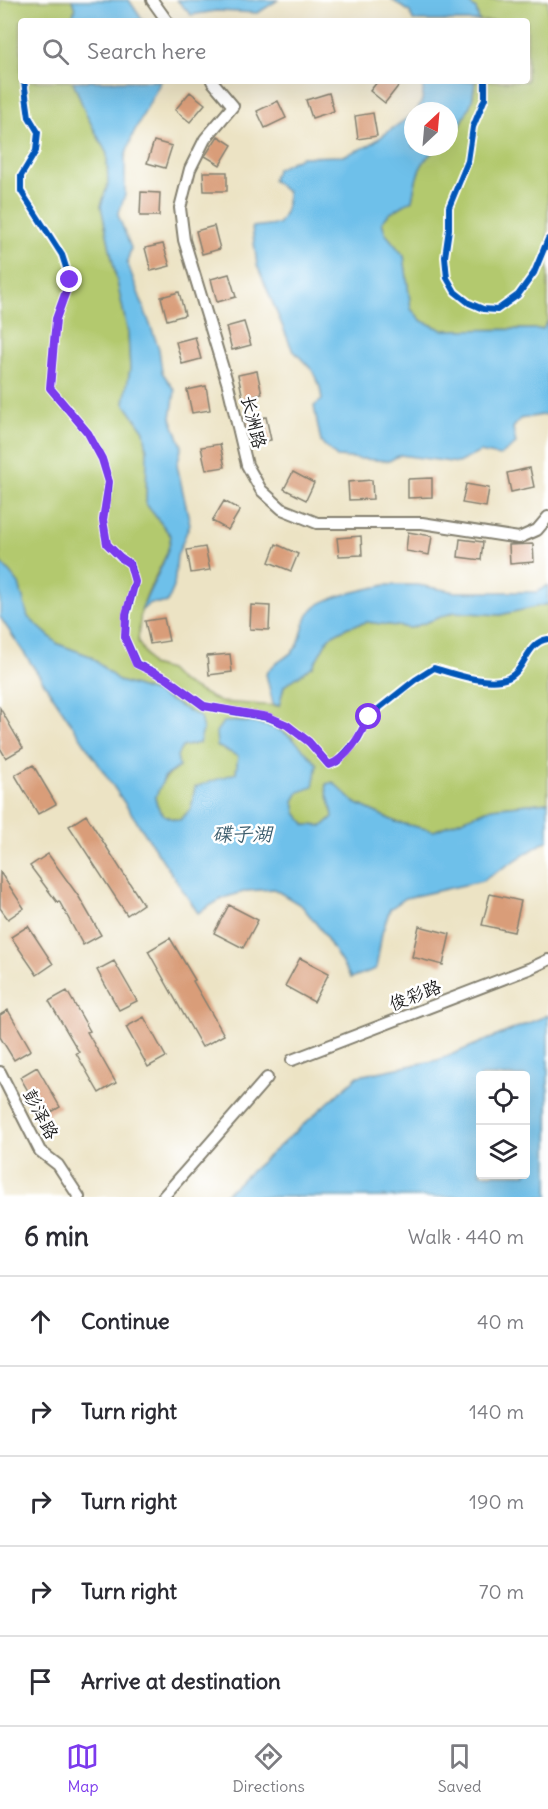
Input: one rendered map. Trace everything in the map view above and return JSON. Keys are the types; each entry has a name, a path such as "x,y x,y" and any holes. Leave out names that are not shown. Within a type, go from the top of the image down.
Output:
{"street":[{"path":"152,0 165,18"},
{"name":"长洲路","path":"215,84 233,106 205,139 190,169 180,208 184,240 228,385 247,465 261,490 282,509 317,523 422,523 519,538 537,530 548,517"},
{"name":"俊彩路","path":"292,1060 548,960"},
{"name":"彭泽路","path":"0,1072 40,1151 58,1165 79,1197"},
{"path":"163,1197 267,1078"}],"green space":[{"path":"0,0 72,0 75,9 72,18 18,18 18,84 74,84 86,114 107,154 108,184 101,206 128,333 130,369 124,403 144,431 147,451 146,504 171,536 168,551 141,611 138,641 151,665 169,670 180,681 220,702 279,706 284,686 313,666 329,637 348,627 367,622 411,628 454,612 500,615 548,604 548,802 492,808 434,831 396,822 355,803 333,782 326,784 333,817 323,826 306,825 296,813 294,801 299,792 293,738 273,727 236,721 217,746 238,756 236,773 195,787 191,809 180,820 167,817 159,811 156,805 155,797 158,789 163,781 179,767 177,756 182,747 199,743 154,692 119,681 90,656 58,644 27,617 19,584 0,561"},
{"path":"465,0 548,0 548,321 543,329 443,330 422,321 411,309 404,256 385,233 382,222 389,214 412,200 421,165 428,156 458,156 458,131 472,101 475,84 530,84 530,18 478,18 476,9"}],"water":[{"path":"72,0 129,0 141,18 72,18 75,9"},
{"path":"177,0 278,0 258,13 216,11 191,15"},
{"path":"392,0 465,0 476,9 478,18 412,18 410,12"},
{"path":"74,84 159,84 133,134 125,157 125,195 118,215 131,248 127,262 159,349 162,372 175,391 171,418 182,446 177,465 190,524 177,556 174,587 167,603 150,603 141,611 166,556 171,536 146,504 147,451 144,431 124,403 130,369 128,333 101,206 108,184 107,154 86,114"},
{"path":"422,84 475,84 472,101 458,131 458,102 421,102"},
{"path":"404,120 404,156 428,156 417,177 412,200 389,214 382,222 385,233 404,256 411,309 422,321 443,330 543,329 548,321 548,414 520,419 513,428 516,444 500,456 480,452 458,463 400,455 389,461 337,457 321,442 314,406 322,400 320,387 312,370 292,349 257,265 252,227 278,224 285,213 287,192 272,180 277,169 301,157 343,156 368,146"},
{"name":"碟子湖","path":"0,561 19,584 28,617 58,644 90,656 119,681 154,692 200,717 203,730 199,743 182,747 177,756 179,767 165,776 155,798 158,808 170,818 180,820 191,809 195,787 236,773 238,756 217,746 216,732 223,722 241,722 261,724 279,730 297,743 317,764 313,787 299,792 294,801 296,813 306,825 323,826 333,817 326,784 333,782 355,803 396,822 434,831 492,808 548,802 548,840 482,881 406,898 390,909 382,933 376,969 351,978 322,931 302,906 274,889 247,891 223,898 198,913 0,617"},
{"path":"385,585 418,585 456,592 537,592 548,585 548,604 500,615 454,612 411,628 367,622 348,627 329,637 313,666 284,686 279,706 273,704 266,674 297,646 306,619 313,609 321,603 342,595"},
{"path":"548,1015 548,1197 222,1197 358,1076 438,1060"}],"building":[{"path":"376,84 399,85 385,103 370,91"},
{"path":"190,92 205,104 190,122 175,110"},
{"path":"329,93 334,111 312,118 306,100"},
{"path":"278,101 286,118 265,128 257,111"},
{"path":"373,113 377,136 358,139 355,116"},
{"path":"218,136 232,145 220,165 205,156"},
{"path":"154,141 172,146 165,168 147,163"},
{"path":"203,172 227,172 227,191 204,191"},
{"path":"141,192 160,193 159,216 140,216"},
{"path":"214,226 220,249 202,254 196,231"},
{"path":"163,244 170,266 151,271 145,248"},
{"path":"229,274 236,297 217,302 211,279"},
{"path":"179,292 185,315 167,320 161,297"},
{"path":"244,322 251,345 232,350 226,327"},
{"path":"195,337 201,359 182,364 176,342"},
{"path":"257,371 262,394 243,398 238,375"},
{"path":"206,386 210,410 192,413 187,390"},
{"path":"266,417 271,440 252,444 247,421"},
{"path":"220,444 225,467 206,470 201,447"},
{"path":"530,468 534,487 511,492 507,473"},
{"path":"293,472 314,483 306,500 284,489"},
{"path":"432,478 432,497 408,498 408,479"},
{"path":"372,480 373,499 349,500 348,482"},
{"path":"466,484 489,488 486,507 462,503"},
{"path":"224,501 240,510 228,530 212,521"},
{"path":"408,532 432,536 429,555 406,551"},
{"path":"361,536 362,555 339,556 337,538"},
{"path":"460,539 483,542 481,560 458,557"},
{"path":"276,544 298,554 291,571 269,562"},
{"path":"533,544 534,562 510,564 509,545"},
{"path":"205,547 210,570 191,573 187,550"},
{"path":"251,605 270,606 269,630 250,629"},
{"path":"164,618 169,641 150,644 145,621"},
{"path":"230,654 232,672 209,675 207,656"},
{"path":"0,708 23,748 6,758 0,748"},
{"path":"33,765 56,804 38,814 15,775"},
{"path":"86,815 143,904 127,915 69,826"},
{"path":"48,854 79,897 101,935 83,945 59,901 57,902 30,866"},
{"path":"0,872 24,908 8,919 0,908"},
{"path":"490,894 521,901 514,932 482,925"},
{"path":"229,905 258,920 243,948 214,933"},
{"path":"28,926 53,964 37,975 11,937"},
{"path":"419,926 450,934 443,965 412,957"},
{"path":"170,938 224,1035 202,1047 148,951"},
{"path":"300,958 329,973 314,1002 285,986"},
{"path":"114,961 137,1001 119,1010 97,970"},
{"path":"67,991 116,1083 99,1093 76,1053 79,1052 49,1001"},
{"path":"8,1010 31,1050 14,1060 0,1037 0,1015"},
{"path":"144,1017 166,1057 148,1067 126,1027"},
{"path":"37,1067 60,1107 43,1117 20,1077"}],"cycle path":[{"path":"24,84 29,117 38,132 36,151 21,176 21,191 62,255 70,280 56,319 50,388 88,433 102,459 109,482 103,520 107,544 130,564 135,582 127,614 125,638 137,664 166,678 204,706 269,718 287,725 309,742 329,765 337,762 358,739 368,717 434,668 481,680 508,678 519,669 535,645 548,639"},
{"path":"485,84 485,98 473,127 468,161 449,207 445,257 447,278 455,292 469,303 483,309 497,310 518,295 534,273 548,239"}],"route":[{"path":"70,280 56,319 50,388 88,433 102,459 109,482 103,520 107,544 130,564 135,582 126,614 125,638 136,664 166,678 204,706 269,717 287,725 309,742 329,765 337,762 358,739 369,717"}]}
